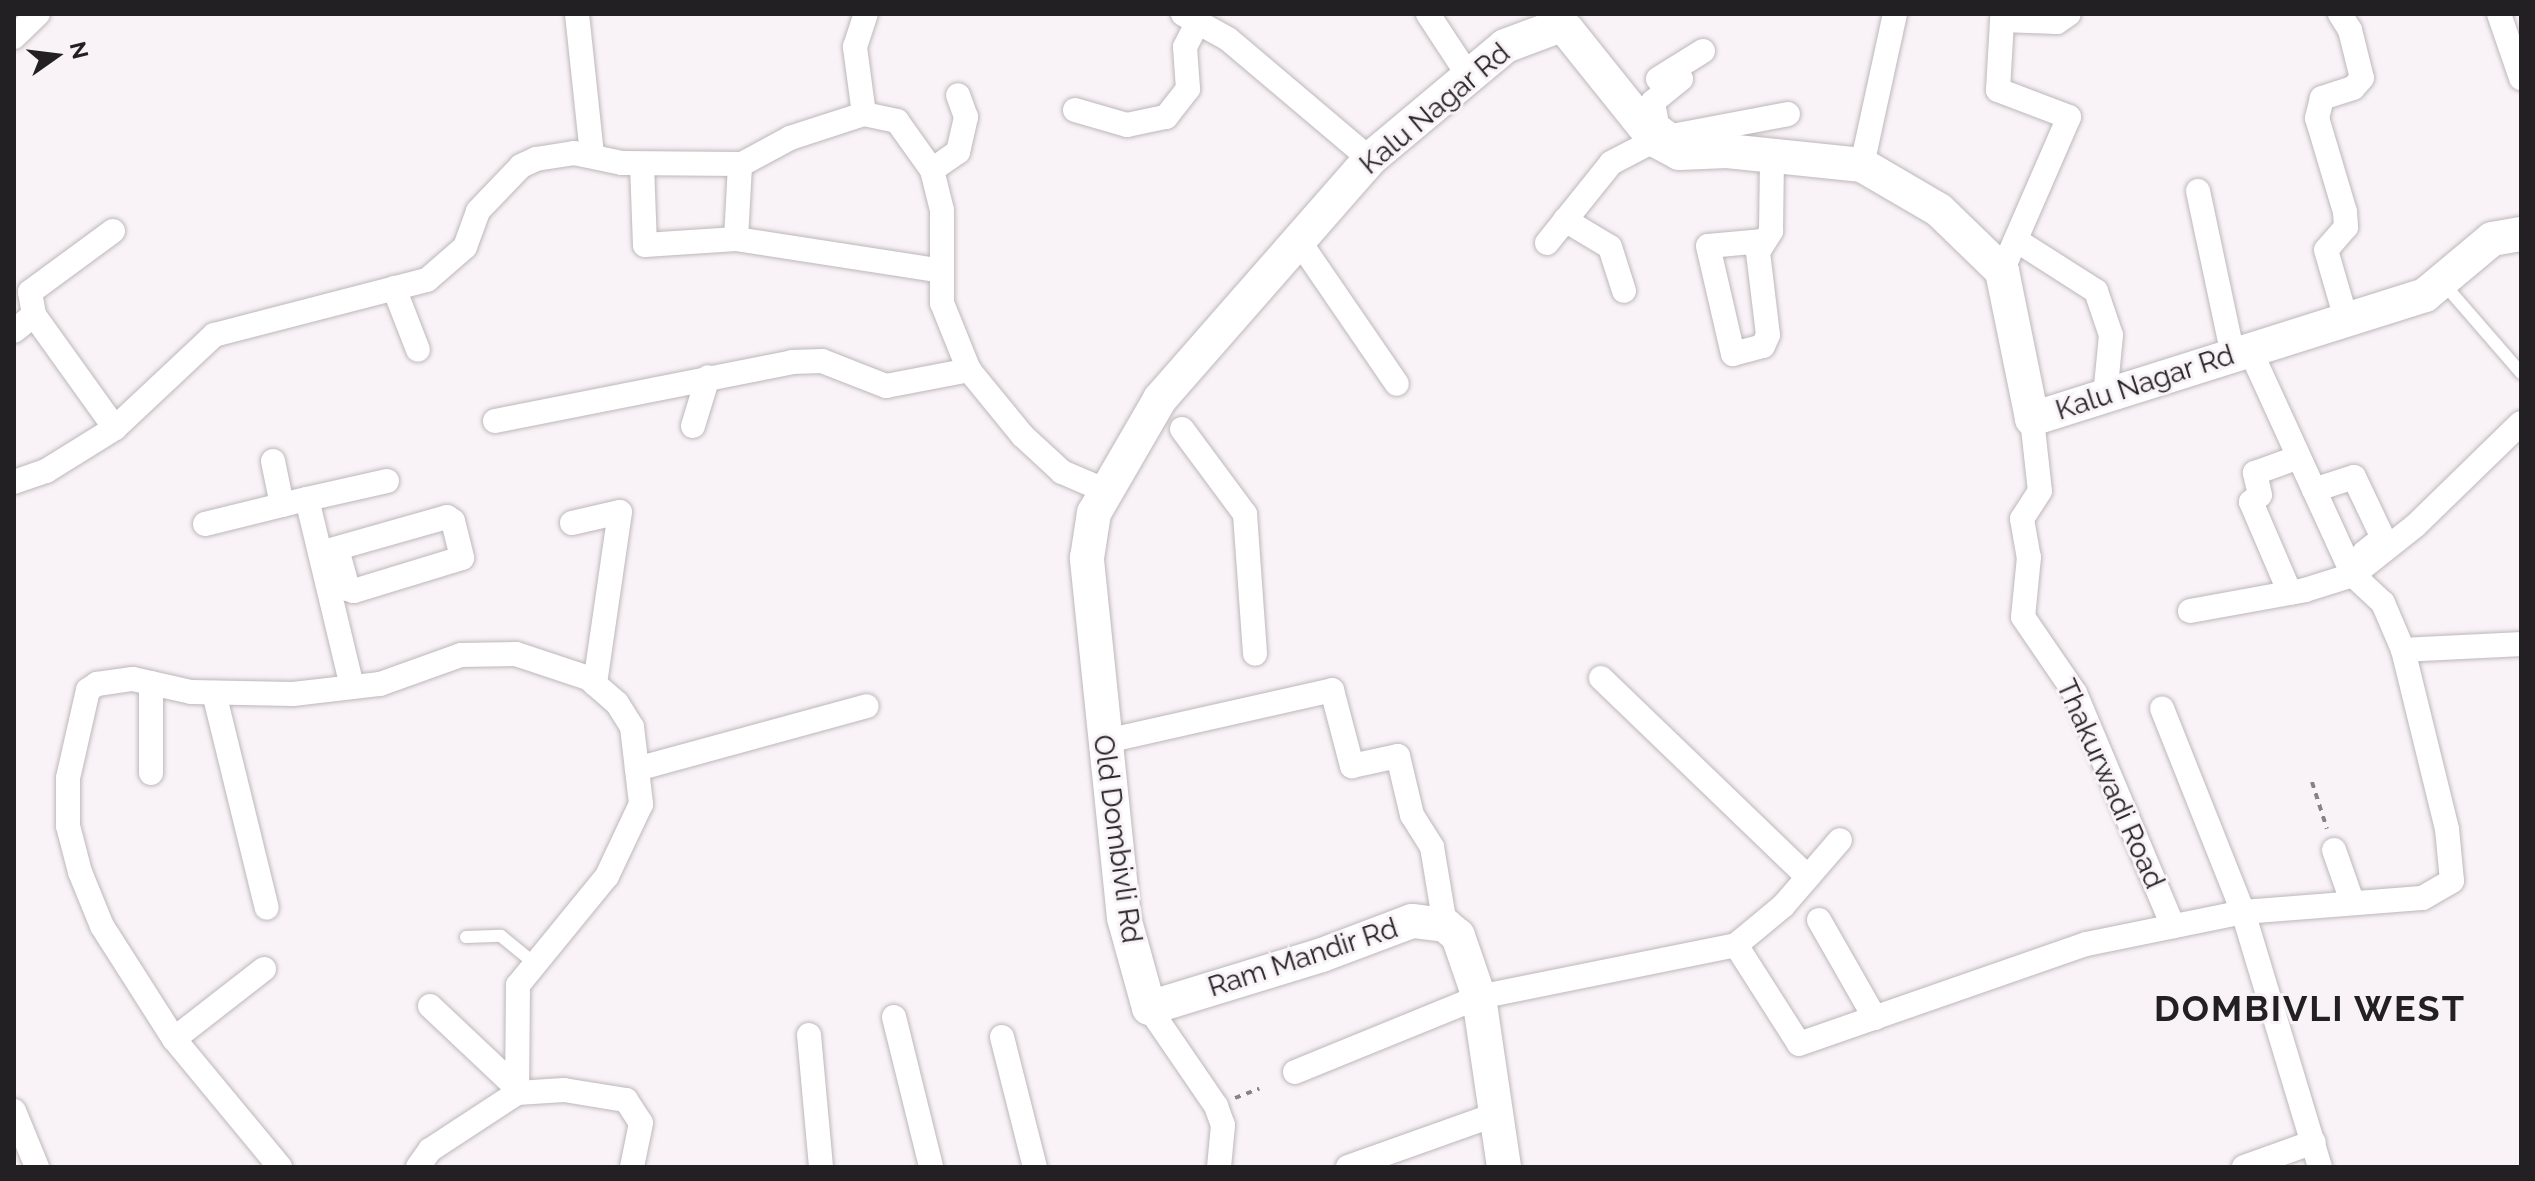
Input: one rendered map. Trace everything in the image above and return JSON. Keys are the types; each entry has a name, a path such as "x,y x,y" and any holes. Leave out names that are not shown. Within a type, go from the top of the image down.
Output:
{"street":[{"path":"14,37 38,14"},
{"path":"577,14 592,155"},
{"path":"864,114 855,47 866,14"},
{"path":"1428,14 1468,75"},
{"path":"1862,165 1895,14"},
{"path":"1681,79 1653,102 1662,132 1726,132 1772,156 1862,165 1939,210 2002,271 2069,117 1998,90 2002,20 2057,22 2069,14"},
{"path":"2340,14 2350,30 2362,78 2353,88 2322,98 2317,118 2345,212 2346,227 2326,250 2346,319"},
{"path":"2499,14 2521,78"},
{"path":"1075,110 1127,125 1166,117 1188,89 1185,47 1190,18 1228,39 1370,159"},
{"name":"Kalu Nagar Rd","path":"1104,490 1155,404 1370,159 1505,46 1556,27 1576,34 1655,140"},
{"path":"1630,110 1667,70 1703,51"},
{"path":"932,170 958,152 966,117 958,95"},
{"path":"14,482 46,471 115,428 214,335 427,280 449,265 465,247 478,211 521,166 557,155 592,155 642,164 740,164 790,138 864,114 897,121 932,170 942,210 946,323 969,370 1023,436 1062,472 1104,490"},
{"path":"1547,243 1611,163 1655,140 1679,153 1726,132 1788,114"},
{"path":"1763,241 1708,246 1733,354 1766,342 1758,252 1771,231 1772,156"},
{"path":"642,164 645,245 736,239 942,271"},
{"path":"736,239 740,164"},
{"path":"1736,945 1799,1044 2086,944 2243,912 2352,901 2422,898 2452,881 2447,829 2403,650 2366,558 2314,490 2241,353 2198,191"},
{"path":"1565,220 1610,247 1624,291"},
{"path":"113,231 30,292 34,315 115,428"},
{"name":"Kalu Nagar Rd","path":"2002,271 2032,419 2425,295 2444,284 2492,239 2521,234"},
{"path":"2016,240 2096,291 2111,335 2105,396"},
{"path":"1299,241 1397,384"},
{"path":"394,288 418,350"},
{"path":"14,331 34,315"},
{"path":"495,421 708,377 822,361 886,386 969,370"},
{"path":"693,426 708,377"},
{"path":"1155,404 1182,429 1245,514 1255,654"},
{"name":"Thakurwadi Road","path":"2032,419 2040,491 2022,519 2029,557 2023,617 2075,693 2173,926"},
{"path":"2190,611 2290,593 2366,558 2521,423"},
{"path":"2290,593 2251,502 2260,495 2255,473 2291,460"},
{"path":"273,461 282,505"},
{"path":"2314,490 2354,477 2382,536 2366,558"},
{"path":"205,524 387,481"},
{"name":"Old Dombivli Rd","path":"1104,490 1087,558 1102,742 1124,918 1149,1008 1216,1106 1223,1125 1219,1167"},
{"path":"307,499 329,551 348,589 354,591 462,558 451,518 342,543 329,551"},
{"path":"572,523 620,512 595,684"},
{"path":"329,551 352,687"},
{"path":"2403,650 2521,644"},
{"path":"280,1167 174,1039 102,926 68,826 68,778 88,690 97,684 133,679 214,693 293,694 380,684 461,655 516,654 595,684 617,703 632,727 641,804 607,876 518,985 516,1090"},
{"path":"1601,678 1808,877"},
{"path":"151,683 151,773"},
{"path":"1102,742 1332,690 1352,766 1398,756 1412,815 1432,847 1445,925 1458,936 1479,997 1504,1167"},
{"path":"214,693 267,908"},
{"path":"637,769 867,706"},
{"path":"2162,708 2243,912 2320,1167"},
{"path":"1295,1072 1479,997 1736,945 1783,906 1840,840"},
{"path":"2334,850 2352,901"},
{"path":"1819,920 1875,1018"},
{"name":"Ram Mandir Rd","path":"1149,1008 1412,921 1445,925"},
{"path":"174,1039 264,969"},
{"path":"430,1006 516,1090"},
{"path":"894,1017 931,1167"},
{"path":"809,1035 821,1167"},
{"path":"1002,1037 1035,1167"},
{"path":"418,1167 430,1150 516,1090 564,1090 626,1100 641,1123 632,1167"},
{"path":"14,1111 37,1167"},
{"path":"1348,1167 1497,1114"},
{"path":"2244,1167 2314,1142"}],"lane":[{"path":"2444,284 2521,373"},
{"path":"466,937 501,936 534,963"}],"path":[{"path":"2312,782 2334,850"},
{"path":"1226,1102 1259,1089"}],"district":[{"name":"DOMBIVLI WEST","path":"2310,1009"}]}
